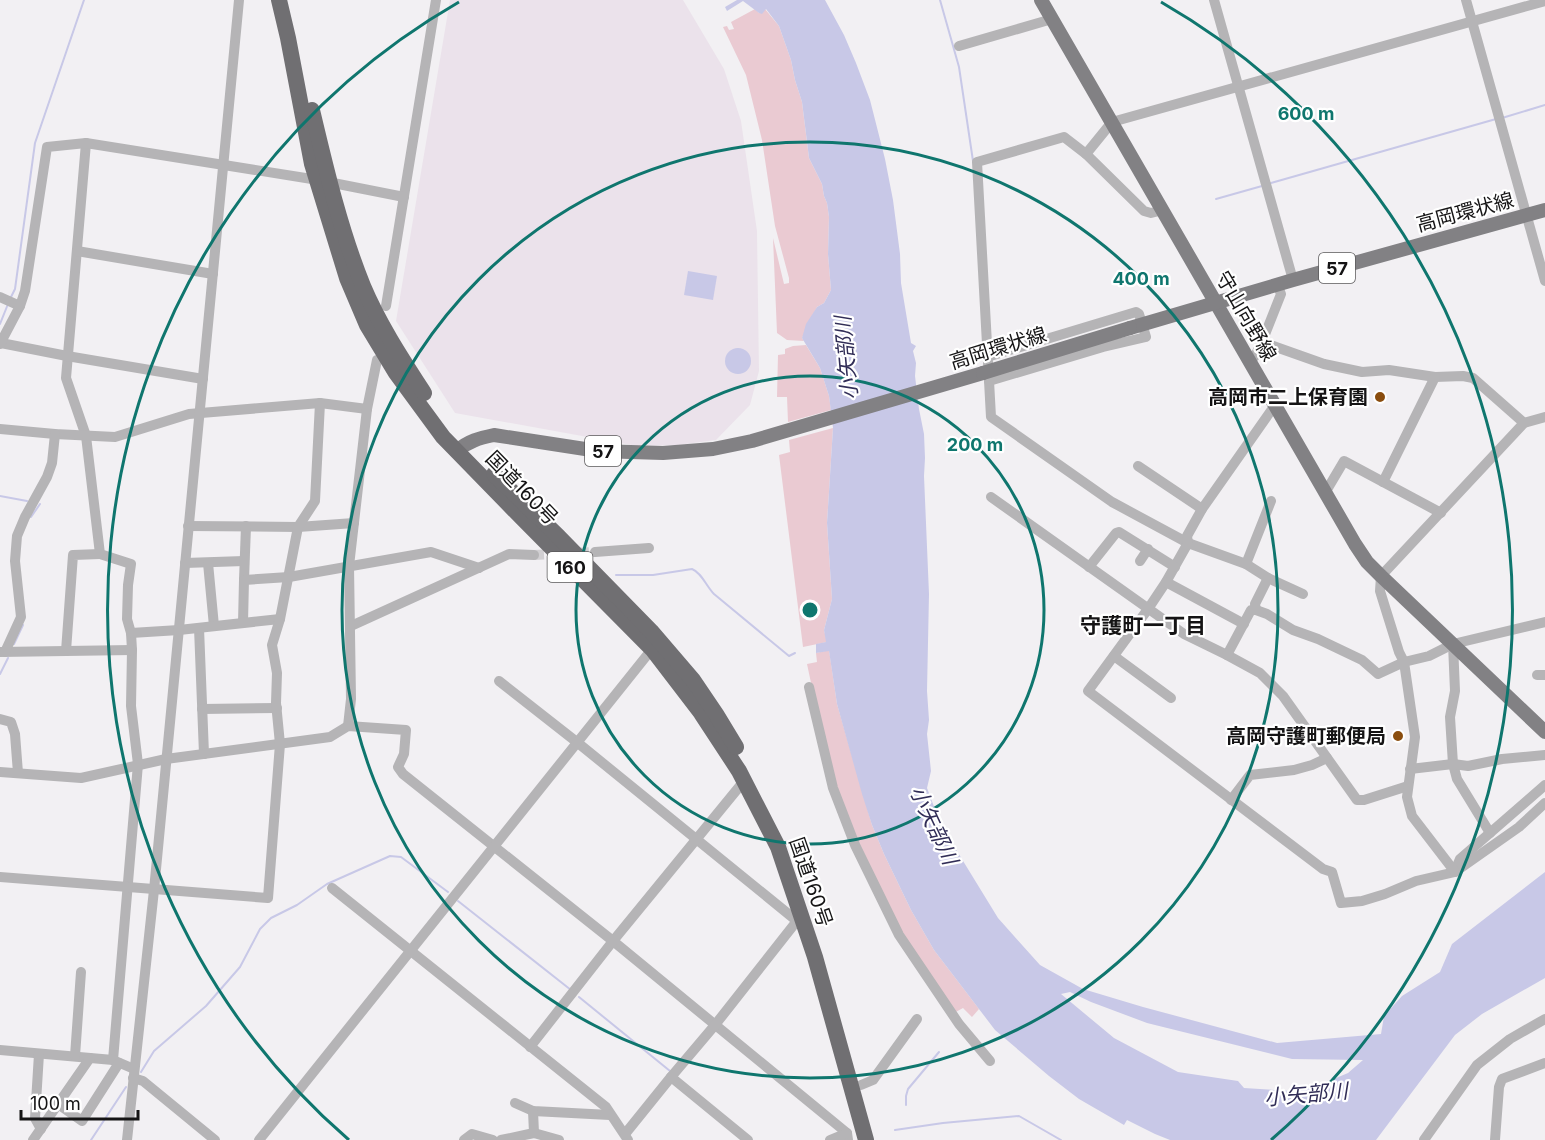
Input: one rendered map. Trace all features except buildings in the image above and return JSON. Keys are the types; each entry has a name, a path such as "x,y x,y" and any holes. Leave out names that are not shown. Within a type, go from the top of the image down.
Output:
{"highway":[{"name":"国道160号","path":"279,0 312,164 324,182"},
{"name":"国道160号","path":"290,0 324,182 363,286 376,314 398,353 461,447 523,519 652,649 701,712 744,781 778,847 799,918 815,957 864,1138"},
{"name":"国道160号","path":"461,447 651,631 693,680 758,785 783,832 816,924 861,1084 864,1138"}],"main road":[{"name":"守山向野線","path":"1041,0 1367,562 1545,732"},
{"name":"高岡環状線","path":"461,447 480,438 494,435 598,451 663,453 713,449 753,441 964,379 986,377 1136,326 1277,284 1545,210"}],"street":[{"path":"127,1140 154,890 239,0"},
{"path":"386,306 436,0"},
{"path":"1214,0 1293,280"},
{"path":"1466,0 1545,281"},
{"path":"1086,154 1112,122 1545,1"},
{"path":"959,46 1052,19"},
{"path":"1163,210 1144,212 1086,154 1064,137 977,162 987,357 986,377 991,417 1112,502 1188,543 1246,564 1268,578 1303,594"},
{"path":"86,143 66,378 86,436 100,554"},
{"path":"203,379 0,343 9,302 24,291 47,147 86,143 404,197"},
{"path":"77,251 213,274"},
{"path":"1249,362 1262,342 1281,294 1277,284"},
{"path":"987,357 1136,312 1139,314 1136,326"},
{"path":"1262,342 1324,364 1362,372 1389,370 1435,377 1473,378 1524,423"},
{"path":"348,726 351,699 349,566 368,409 378,360"},
{"path":"1383,482 1435,377"},
{"path":"0,429 115,437 189,414 320,403 368,409"},
{"path":"0,878 268,898 280,744 277,674 272,645 280,619 298,527 315,501 320,403"},
{"path":"1275,405 1202,509 1187,536 1188,543 1166,582 1088,691 1323,869 1332,872 1341,903 1362,901 1416,881 1455,872 1519,827 1545,803"},
{"path":"1455,872 1412,816 1407,797 1415,737 1404,662 1380,591 1382,576 1524,423 1545,417"},
{"path":"55,434 52,463 47,477 17,536 15,561 21,617 3,652 132,650"},
{"path":"1325,493 1344,461 1441,513"},
{"path":"1138,466 1202,509"},
{"path":"991,497 1184,634 1260,673 1283,696 1357,800 1364,800 1408,786"},
{"path":"1246,564 1271,501"},
{"path":"188,525 298,527 354,523"},
{"path":"243,623 246,526"},
{"path":"1089,567 1119,532 1175,567"},
{"path":"595,552 649,548"},
{"path":"1140,561 1148,549"},
{"path":"244,579 289,577 431,552 479,568"},
{"path":"58,1104 82,1121 116,1061 127,887 138,764 131,706 131,633 127,619 131,564 100,554 73,555 66,651"},
{"path":"351,626 509,554 534,555"},
{"path":"185,563 244,561"},
{"path":"208,563 214,626"},
{"path":"1256,610 1255,604 1268,578"},
{"path":"1166,582 1244,624"},
{"path":"1227,655 1251,610 1267,614 1293,630 1362,660 1378,674 1404,662 1429,656 1453,644 1545,622"},
{"path":"131,633 280,619"},
{"path":"199,628 204,754"},
{"path":"1453,644 1455,691 1450,717 1453,764 1457,779 1490,833"},
{"path":"259,1140 652,649"},
{"path":"1114,656 1171,698"},
{"path":"332,888 606,1107 627,1137 671,1077 716,1025 799,918 696,840 500,681"},
{"path":"809,687 832,788 855,845 899,935 959,1024 990,1060"},
{"path":"202,709 277,708"},
{"path":"0,719 11,722 15,734 18,774"},
{"path":"0,772 81,777 166,759 330,737 348,726 406,730 404,754 398,767 403,774 716,1025 864,1138"},
{"path":"1410,770 1453,764 1468,766 1502,759 1545,755"},
{"path":"1231,800 1250,775 1294,770 1327,758"},
{"path":"530,1047 744,781"},
{"path":"1455,872 1460,859 1545,785"},
{"path":"75,1056 81,972"},
{"path":"861,1084 873,1080 917,1019"},
{"path":"1424,1140 1477,1065 1510,1039 1545,1019"},
{"path":"0,1050 116,1061 214,1140"},
{"path":"39,1054 35,1118 41,1129"},
{"path":"33,1140 90,1058"},
{"path":"1496,1140 1499,1087 1502,1080 1545,1063"},
{"path":"671,1077 748,1140"},
{"path":"515,1102 533,1111 610,1115"},
{"path":"533,1111 534,1133"},
{"path":"501,1140 534,1133 559,1140"},
{"path":"464,1140 472,1134 493,1140"},
{"path":"830,1140 864,1138"}],"shaded area":[{"path":"450,0 683,0 724,69 741,121 757,231 759,371 750,405 716,440 678,445 637,446 455,413 396,321"},
{"path":"755,9 759,13 765,9 779,26 802,102 809,158 822,184 827,203 831,290 824,303 817,307 802,338 804,341 787,340 777,333 773,238 784,284 789,283 789,278 775,226 762,140 746,75 723,27 727,26 729,30 734,29 731,22"},
{"path":"806,345 820,368 831,410 788,422 787,397 777,397 778,355 785,354 785,349 793,346"},
{"path":"833,428 827,523 832,599 824,630 827,642 803,647 779,455 790,452 789,440"},
{"path":"829,650 837,704 872,825 911,910 934,950 979,1009 972,1017 963,1008 954,1013 910,947 867,864 839,794 826,753 807,664 817,662 816,653"}],"water":[{"name":"小矢部川","path":"737,0 825,0 844,35 870,100 893,200 901,283 911,343 916,346 913,351 916,363 915,376 924,434 929,594 927,734 931,771 927,788 941,825 998,918 1040,965 1083,989 1277,1043 1381,1034 1384,1016 1402,996 1440,972 1452,944 1545,872 1545,978 1482,1014 1455,1035 1376,1140 1170,1140 1127,1120 1124,1125 1079,1099 995,1030 934,950 911,910 884,854 862,794 837,704 829,651 816,653 816,644 826,642 824,630 832,599 827,523 833,428 829,396 820,368 802,338 806,324 817,307 824,303 831,290 827,203 822,184 809,158 802,102 779,26 766,9 762,14 759,13 743,1 727,11 725,7","holes":["1070,992 1147,1023 1292,1059 1363,1060 1348,1073 1329,1081 1292,1091 1244,1088 1238,1081 1178,1072 1114,1038 1061,994"]},
{"path":"688,271 717,276 713,300 684,295"},
{"path":"738,348 747,352 751,361 747,370 738,374 729,370 725,361 729,352"}],"waterway":[{"path":"10,299 15,289 35,143 84,0"},
{"path":"940,0 959,67 973,161"},
{"path":"1502,118 1545,105"},
{"path":"1271,183 1496,119"},
{"path":"1216,199 1262,186"},
{"path":"0,324 8,304"},
{"path":"0,496 27,501"},
{"path":"31,517 40,504"},
{"path":"616,575 653,575 692,569 699,573 714,594 789,656 795,653"},
{"path":"14,644 23,625"},
{"path":"0,674 8,658"},
{"path":"141,1072 154,1051 206,1006 240,967 260,929 271,918 297,905 327,884 390,856 401,857 448,892"},
{"path":"458,901 571,990"},
{"path":"579,997 670,1071"},
{"path":"906,1105 908,1089 939,1052"},
{"path":"91,1140 126,1087"},
{"path":"895,1130 1019,1116 1061,1140"}],"tunnel":[{"path":"534,555 595,552"}],"place":[{"name":"高岡市二上保育園","path":"1380,397"},
{"name":"高岡守護町郵便局","path":"1398,736"}],"district":[{"name":"守護町一丁目","path":"1143,625"}]}
